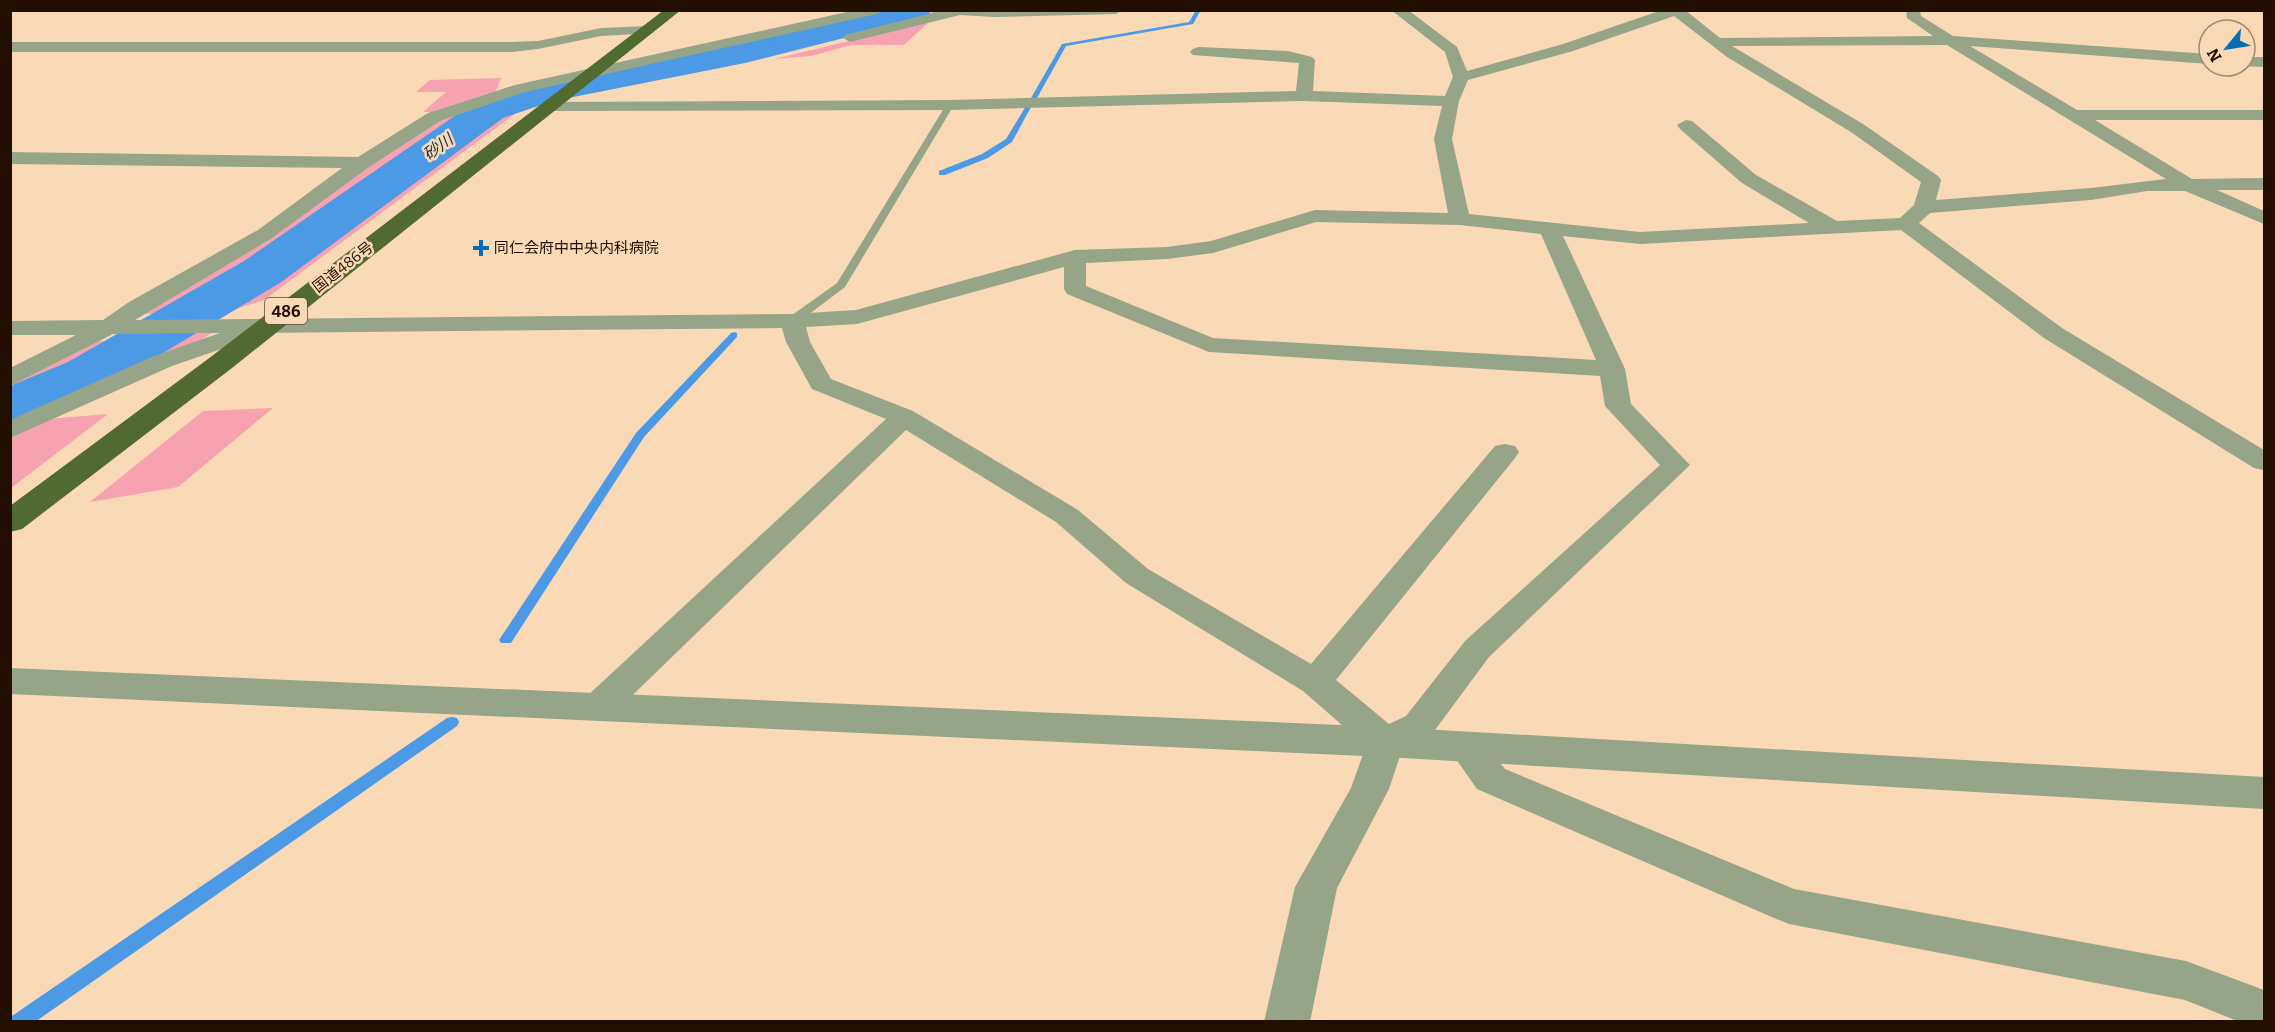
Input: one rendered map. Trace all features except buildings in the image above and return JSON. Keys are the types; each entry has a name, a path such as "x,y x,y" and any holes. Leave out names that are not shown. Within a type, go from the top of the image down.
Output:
{"highway":[{"name":"国道486号","path":"10,522 674,10"}],"street":[{"path":"10,378 109,327 137,307 265,234 362,163 434,117 493,96 877,10"},
{"path":"831,42 962,11 994,13 1116,10"},
{"path":"1398,10 1452,50 1461,77 1451,101 1443,139 1460,219"},
{"path":"1913,10 1914,18 1954,40 2188,186 2265,218"},
{"path":"1461,77 1551,53 1642,24 1660,14 1677,11 1717,42 1857,128 1931,180 1924,207 1906,224"},
{"path":"10,47 512,47 538,45 601,32 648,30"},
{"path":"1717,42 1954,40 2197,58"},
{"path":"1198,52 1288,56 1307,60 1304,96"},
{"path":"554,103 609,92"},
{"path":"554,103 950,105 1304,96 1451,101"},
{"path":"2072,115 2265,115"},
{"path":"1686,124 1749,179 1833,228"},
{"path":"10,158 362,163"},
{"path":"1924,207 2091,194 2147,185 2265,184"},
{"path":"10,328 792,321 856,317 1075,257 1167,253 1213,247 1315,216 1460,219 1640,238 1906,224 2053,333 2265,462"},
{"path":"1287,1022 1316,887 1370,789 1386,742 1419,725 1477,648 1676,465 1618,406 1612,369 1550,230"},
{"path":"1075,257 1075,289 1209,345 1612,369"},
{"path":"792,321 798,342 821,384 904,417 1067,516 1137,576 1316,682 1386,742"},
{"path":"10,430 163,361 267,326"},
{"path":"598,707 904,417"},
{"path":"1316,682 1505,452"},
{"path":"10,681 1386,742 1468,749 2265,793"},
{"path":"1468,749 1491,779 1789,906 2186,981 2265,1010"}],"lane":[{"path":"792,321 841,285 950,105"}],"shaded area":[{"path":"886,11 906,11 718,56 659,61"},
{"path":"938,11 950,11 859,34 593,93 607,81 745,55"},
{"path":"929,22 904,45 851,45 811,56 774,59"},
{"path":"501,78 496,91 431,112 423,112 446,92 416,92 430,80"},
{"path":"554,85 264,300 223,313 139,314 439,119 485,101"},
{"path":"211,333 196,344 11,426 10,417 76,387 165,335"},
{"path":"96,341 122,342 11,395 11,385"},
{"path":"273,408 178,487 90,502 203,411"},
{"path":"108,414 11,488 11,438 47,419"}],"waterway":[{"name":"砂川","path":"10,408 88,374 262,272 489,110 545,92 745,53 916,10"},
{"path":"1034,98 1064,45 1191,23 1199,10"},
{"path":"942,173 985,156 1009,140 1028,107"},
{"path":"506,640 640,435 734,335"},
{"path":"19,1022 452,722"}],"place":[{"name":"同仁会府中中央内科病院","path":"481,248"}]}
